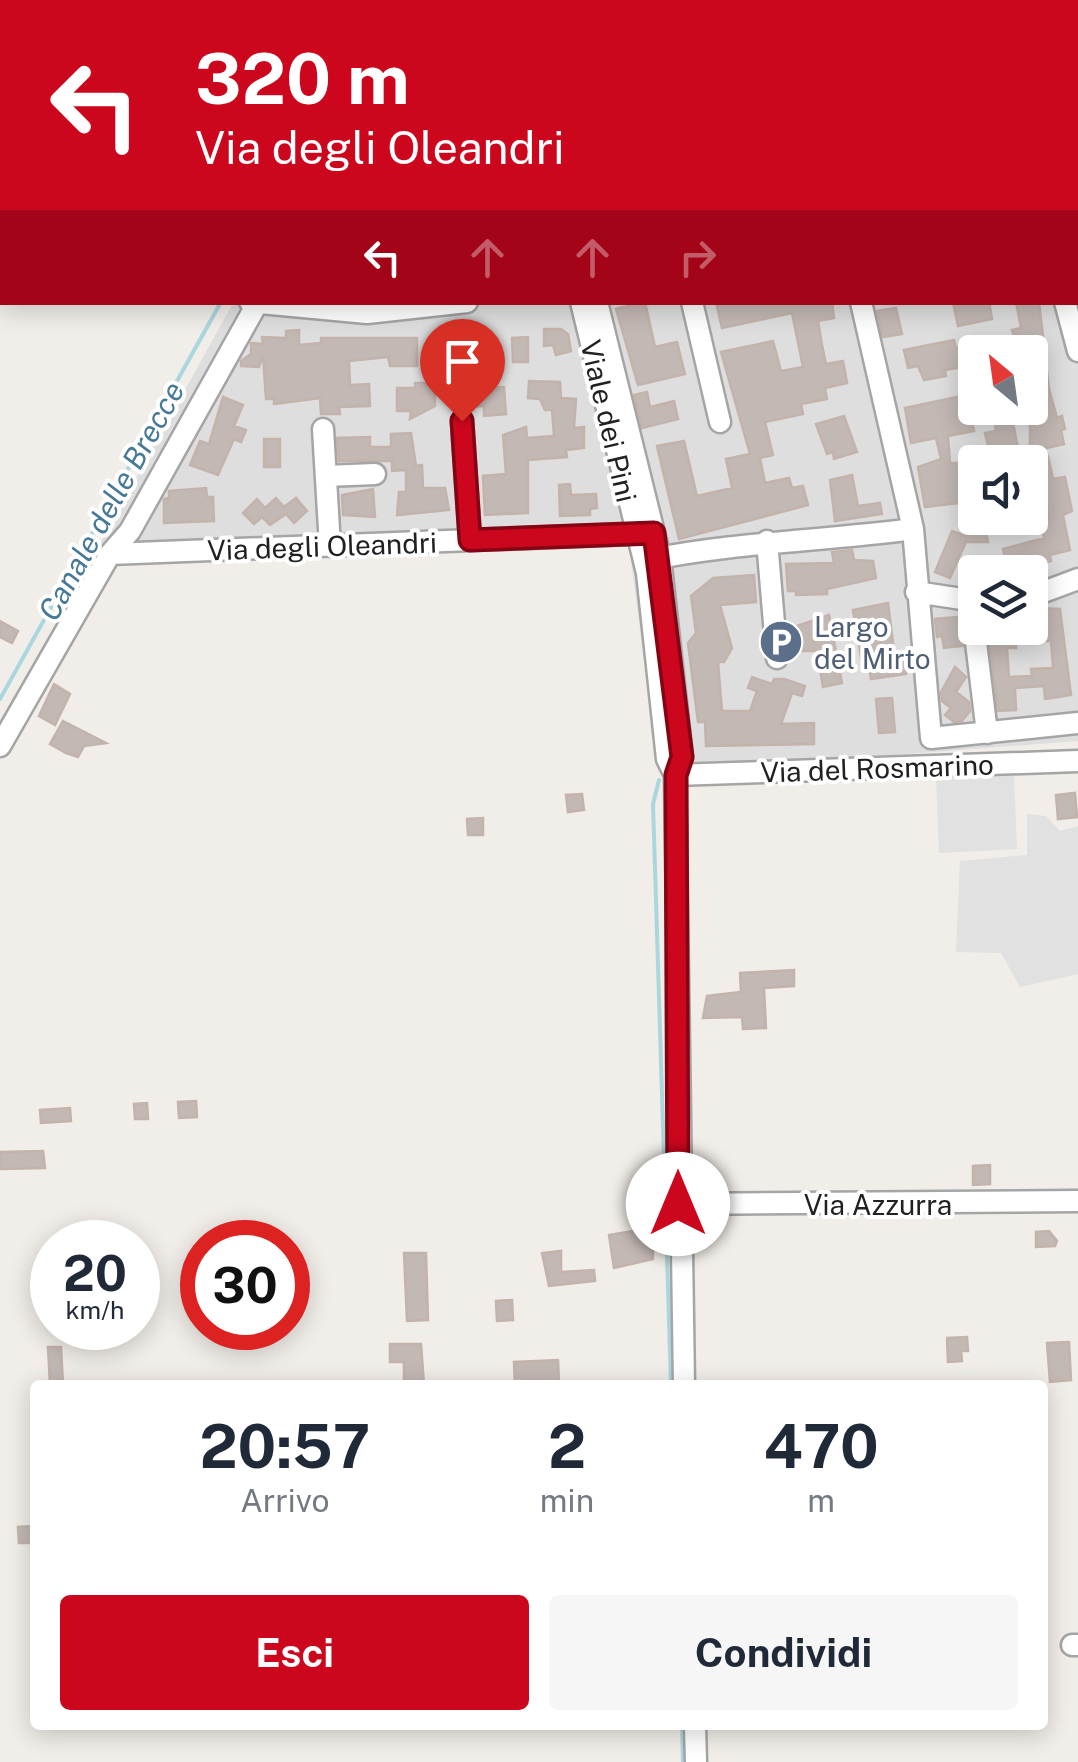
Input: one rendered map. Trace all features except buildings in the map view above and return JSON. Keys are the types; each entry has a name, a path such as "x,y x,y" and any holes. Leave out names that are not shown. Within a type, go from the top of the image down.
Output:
{"street":[{"path":"0,746 110,554 130,531 251,305"},
{"path":"298,305 418,305"},
{"name":"Viale dei Pini","path":"582,305 652,559 682,757 676,775 678,1204 684,1380"},
{"name":"Viale dei Pini","path":"598,305 645,534"},
{"path":"693,305 720,422"},
{"path":"862,305 913,528 916,592 958,599"},
{"path":"1066,305 1078,351"},
{"path":"462,421 470,540"},
{"path":"323,429 330,546"},
{"path":"326,476 375,474"},
{"path":"652,559 767,541 813,542 913,528"},
{"name":"Via degli Oleandri","path":"110,554 645,534"},
{"path":"767,541 777,658"},
{"path":"1048,590 1078,579"},
{"name":"Via del Rosmarino","path":"916,592 931,738 1078,723"},
{"path":"978,645 988,733"},
{"name":"Via del Rosmarino","path":"676,775 1078,761"},
{"name":"Via Azzurra","path":"678,1204 1078,1200"},
{"path":"694,1730 696,1762"}],"shaded area":[{"path":"232,305 1078,305 1078,741 659,773 629,545 90,562"},
{"path":"1014,775 1017,849 939,853 936,778"},
{"path":"1027,814 1046,816 1060,831 1078,826 1078,974 1020,987 1001,953 956,952 960,861 1027,855"}],"waterway":[{"name":"Canale delle Brecce","path":"0,699 219,305"},
{"path":"659,780 653,804 671,1380"},
{"path":"682,1730 683,1762"}],"place":[{"name":"Largo del Mirto","path":"781,642"}],"route":[{"path":"462,421 470,540 654,533 682,757 676,775 678,1204"}]}
